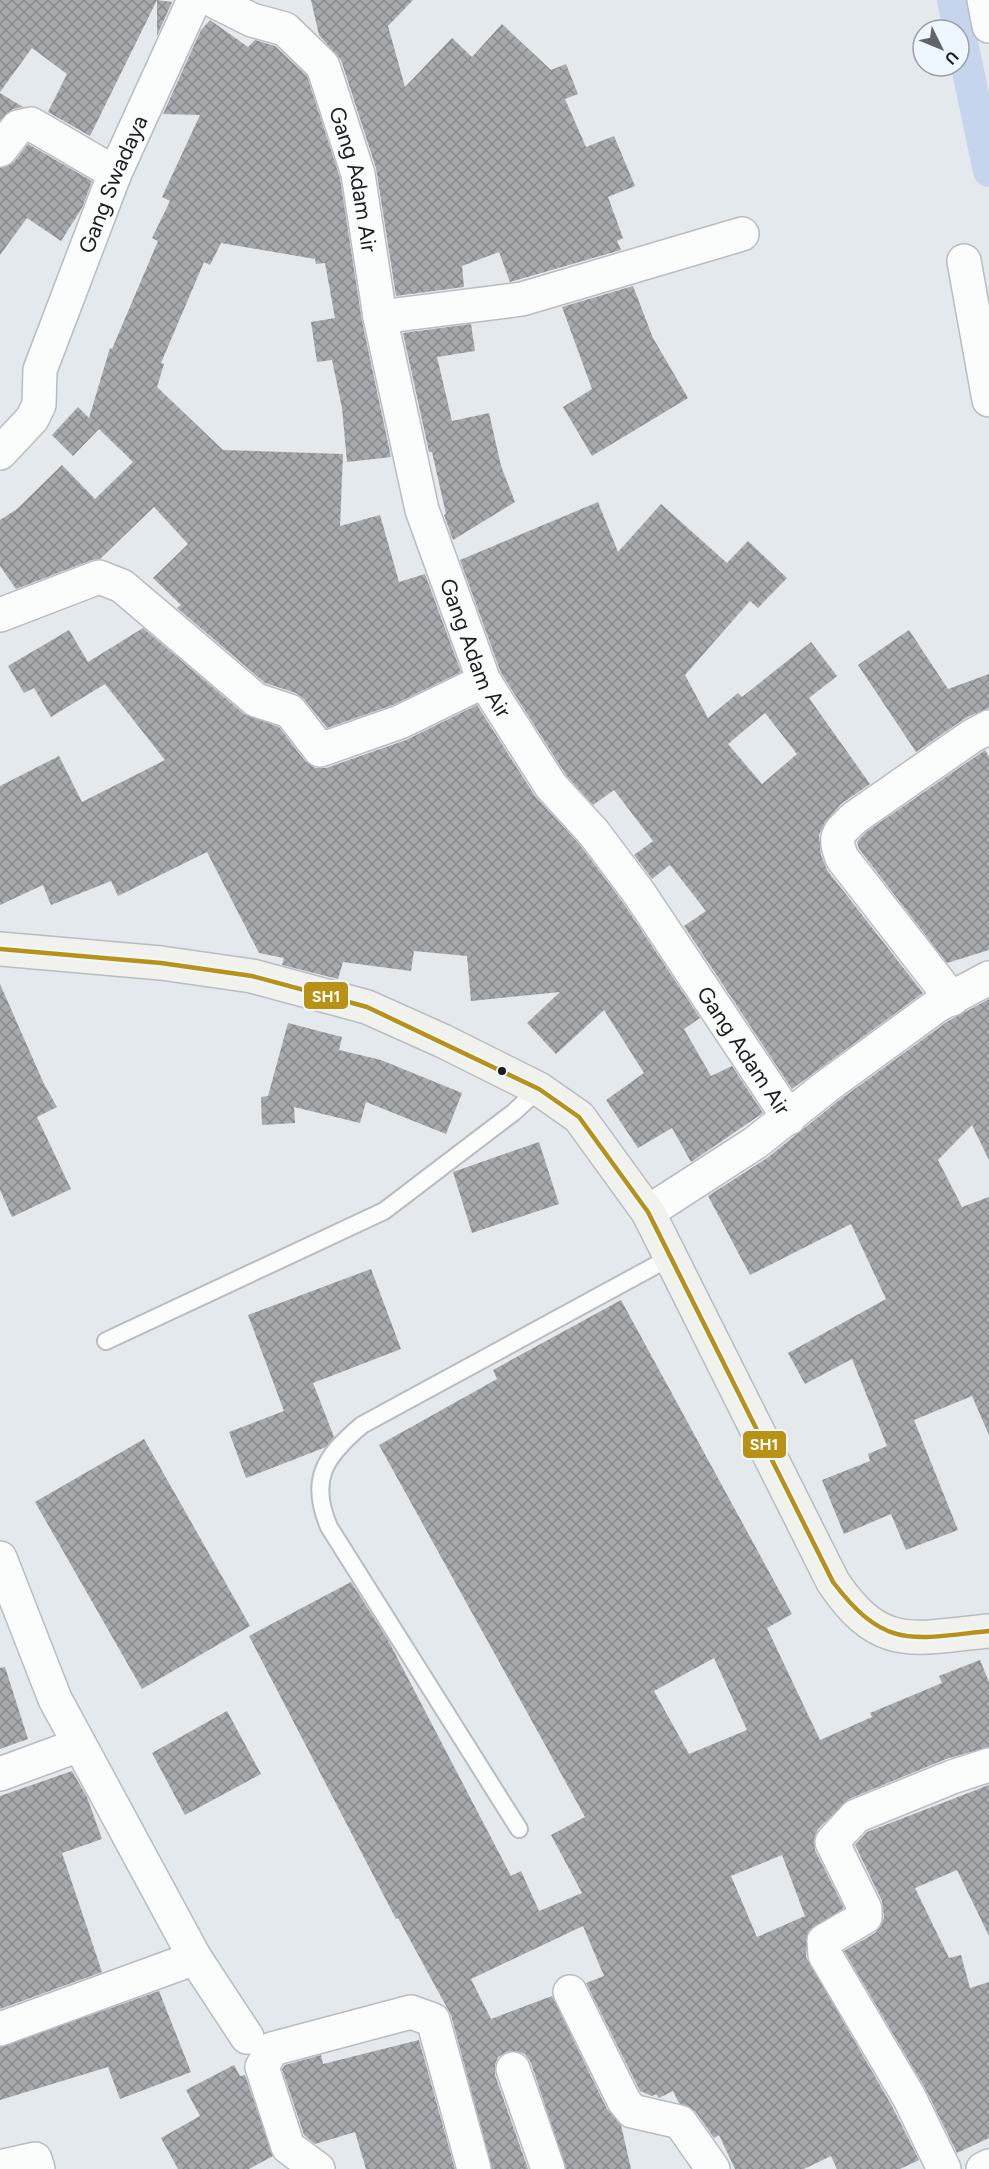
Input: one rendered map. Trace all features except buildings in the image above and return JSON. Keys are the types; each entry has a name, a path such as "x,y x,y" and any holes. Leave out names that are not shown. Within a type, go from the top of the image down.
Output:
{"main road":[{"path":"0,949 161,963 252,976 367,1007 443,1041 539,1089 579,1117 648,1212 833,1582 850,1606 880,1631 912,1638 989,1631"}],"street":[{"name":"Gang Swadaya","path":"0,453 32,418 39,405 40,370 115,173 194,0"},
{"name":"Gang Adam Air","path":"212,0 252,20 285,29 323,66 358,174 380,317 422,510 484,681 551,786 594,833 639,893 789,1118 755,1143 648,1212"},
{"path":"984,0 989,26"},
{"path":"0,150 18,127 31,124 115,173"},
{"path":"380,317 522,299 742,234"},
{"path":"964,261 989,400"},
{"path":"0,615 99,578 122,586 256,700 290,711 320,750 400,722 484,681"},
{"path":"952,999 842,858 836,842 837,835 854,818 972,736 989,727"},
{"path":"789,1118 826,1086 938,1005 989,978"},
{"path":"0,1558 55,1699 195,1958 247,2037"},
{"path":"0,1774 79,1745"},
{"path":"944,2169 909,2097 825,1955 824,1941 865,1917 865,1909 832,1842 856,1816 952,1777 989,1765"},
{"path":"0,2030 195,1958"},
{"path":"570,1992 624,2101 632,2111 680,2122 713,2169"},
{"path":"318,2169 288,2147 262,2067 272,2049 411,2012 433,2020 474,2169"},
{"path":"513,2069 548,2169"},
{"path":"0,2167 37,2164"},
{"path":"983,2169 989,2166"}],"lane":[{"path":"106,1341 384,1211 514,1112 539,1089"},
{"path":"519,1829 329,1527 319,1503 320,1475 335,1452 362,1425 672,1257"}],"waterway":[{"path":"953,0 989,171"}],"transit line":[{"name":"SH1","path":"0,949 161,963 252,976 367,1007 539,1089 579,1117 648,1212 833,1582 851,1604 868,1619 901,1635 919,1637 989,1631"}]}
